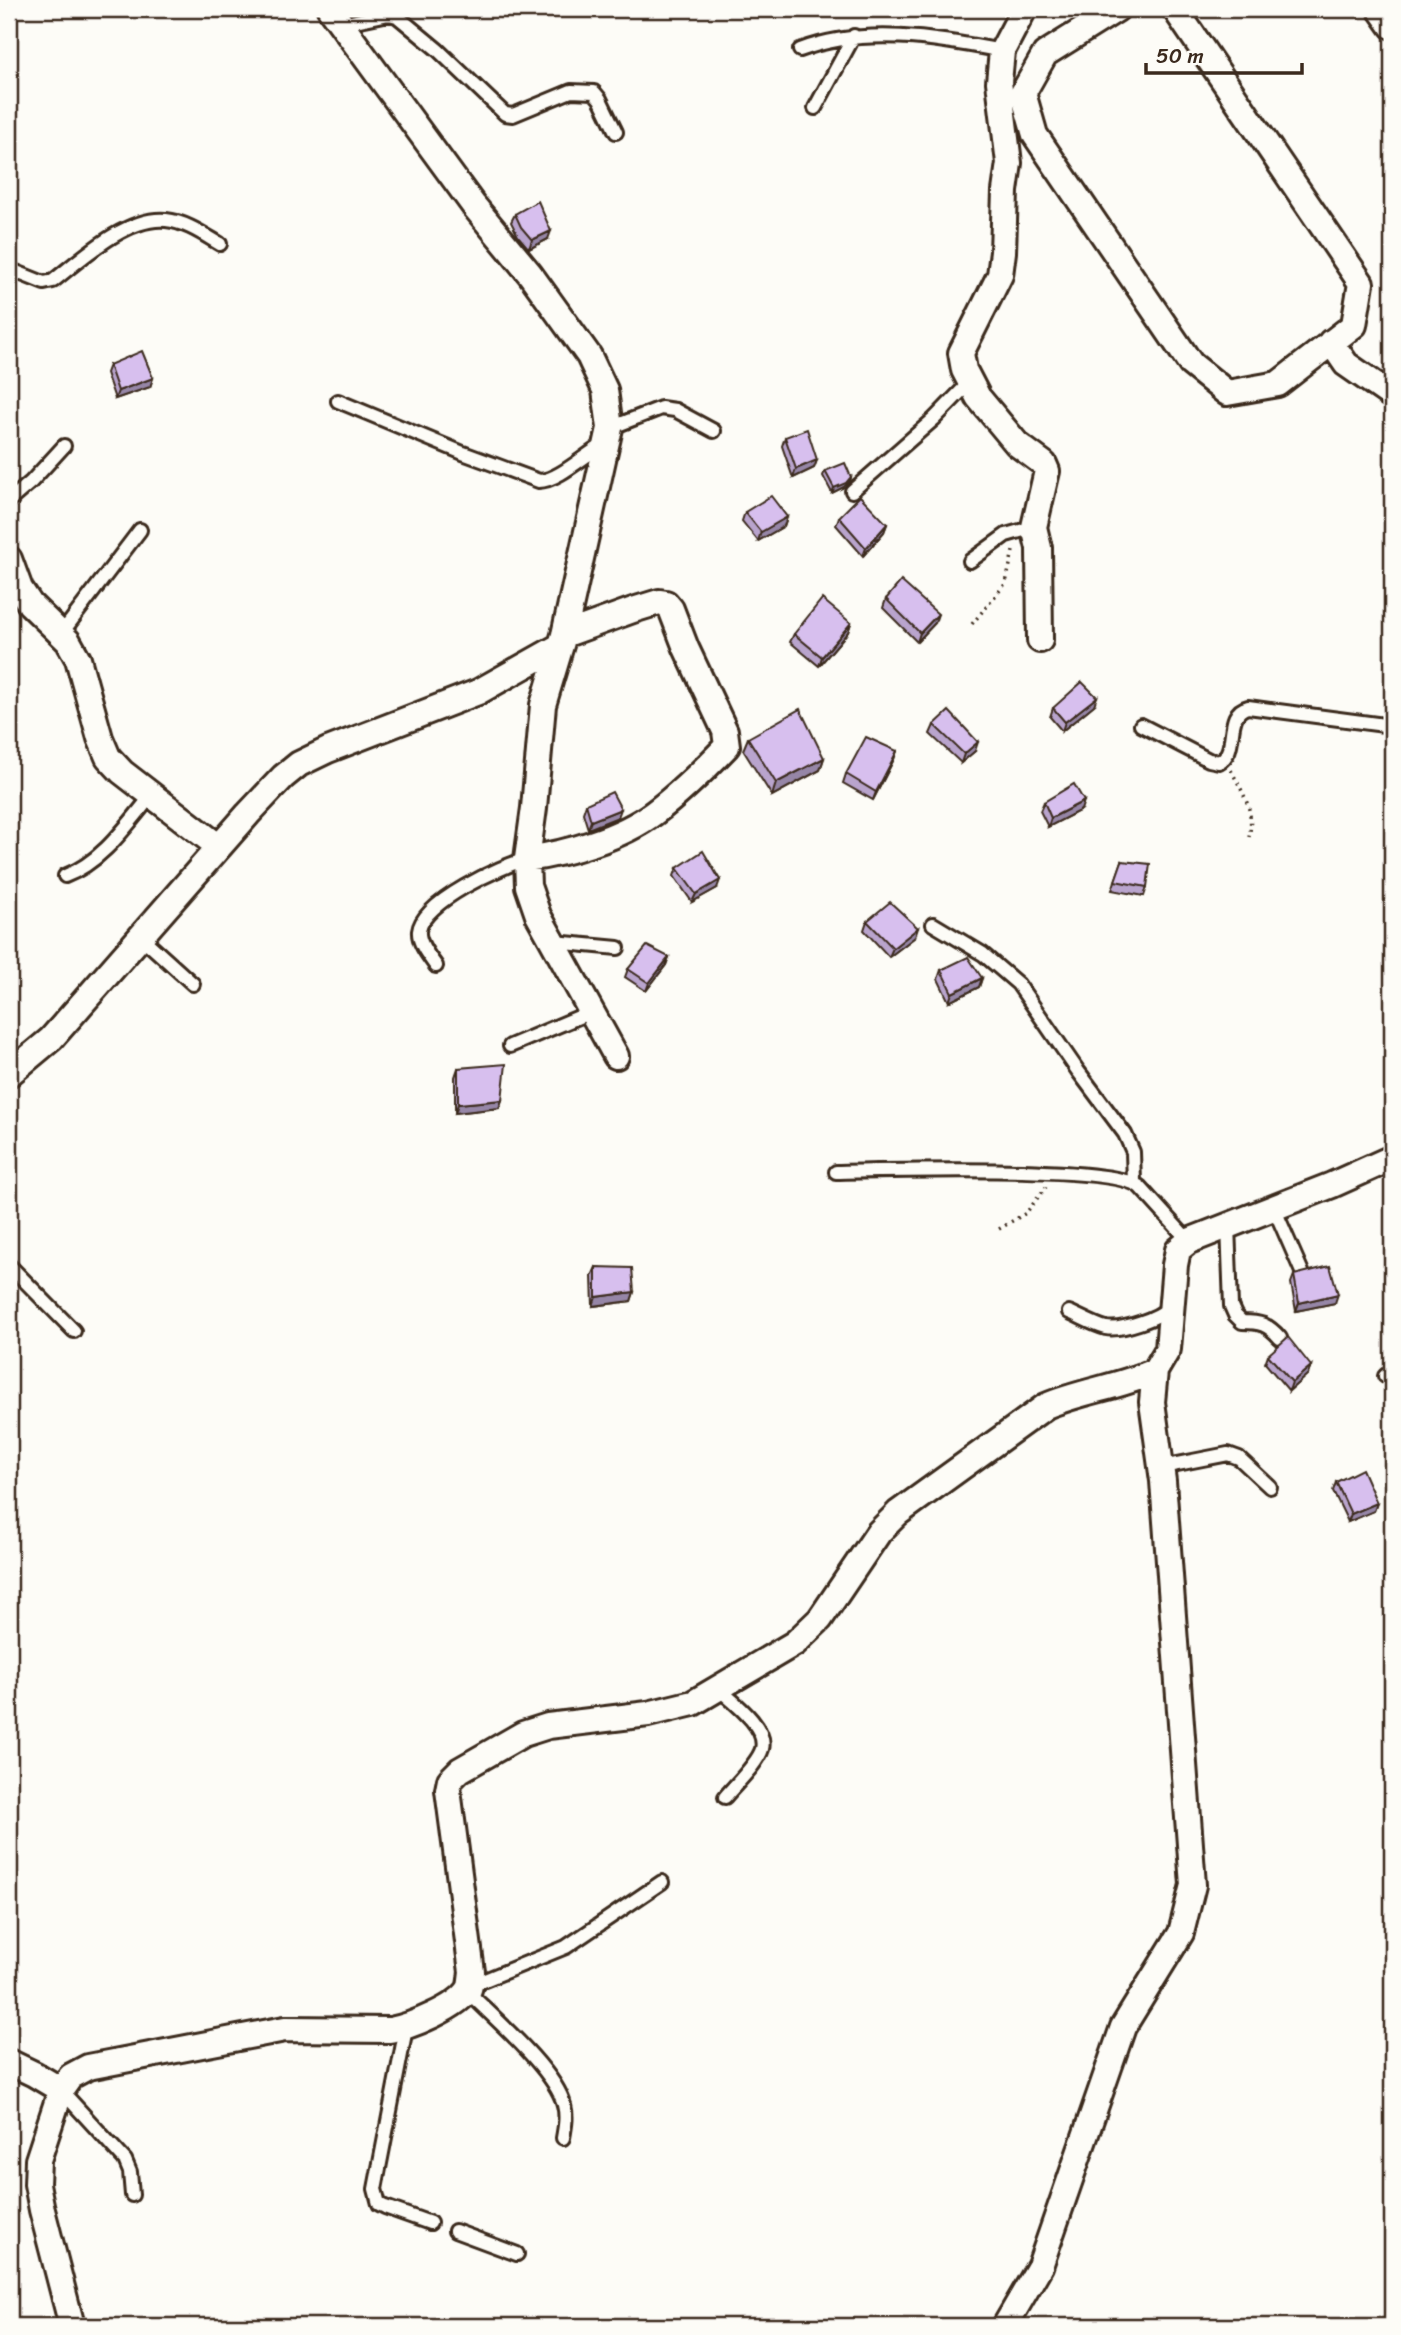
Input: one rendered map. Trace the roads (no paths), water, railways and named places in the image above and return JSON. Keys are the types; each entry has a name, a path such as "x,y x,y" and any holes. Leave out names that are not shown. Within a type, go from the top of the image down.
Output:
{"street":[{"path":"1024,9 1002,51 999,82 1009,163 1004,191 1000,275 961,353 964,370 978,397 1017,444 1044,464 1047,471 1039,502 1026,529 1039,548 1040,640"},
{"path":"1117,9 1045,54 1023,93 1035,135 1191,364 1227,393 1278,384 1354,325 1361,283 1175,9"},
{"path":"1380,9 1392,26"},
{"path":"335,16 474,206 530,274 589,356 605,390 608,435 562,641 543,705 527,859 528,886 538,915 616,1056"},
{"path":"1331,342 1346,364 1392,396"},
{"path":"9,559 20,589 30,604 68,641 78,659 108,757 122,772 219,848"},
{"path":"9,1074 51,1038 274,786 299,764 328,750 478,692 562,641 634,610 659,602 666,603 726,731 727,746 703,772 653,814 608,837 553,855 527,859"},
{"path":"1005,2326 1040,2266 1123,2027 1181,1933 1193,1885 1162,1467 1152,1402 1155,1371 1168,1349 1178,1250 1189,1241 1228,1225 1389,1164"},
{"path":"72,2326 37,2184 38,2160 61,2090 71,2076 88,2067 285,2029 390,2030 421,2022 468,1989 472,1972 448,1790 450,1780 460,1770 523,1734 548,1726 676,1708 693,1703 719,1689 795,1643 820,1619 879,1532 898,1513 1046,1406 1155,1371"},
{"path":"9,2062 61,2090"}],"lane":[{"path":"335,16 390,11 438,50 505,114 513,114 571,91 594,92 616,132"},
{"path":"800,50 822,41 853,37 918,39 1002,51"},
{"path":"816,108 853,37"},
{"path":"9,269 44,283 53,281 106,240 139,225 163,219 186,225 220,244"},
{"path":"852,491 934,419 970,382"},
{"path":"338,401 440,444 540,481 557,477 608,435 661,408 675,410 714,431"},
{"path":"9,501 31,482 64,446"},
{"path":"970,561 1006,535 1026,529"},
{"path":"61,634 140,530"},
{"path":"1141,724 1209,760 1219,762 1226,758 1229,752 1236,716 1241,709 1248,707 1392,726"},
{"path":"65,876 89,864 122,831 152,795"},
{"path":"436,965 424,948 419,932 432,908 507,864 527,859"},
{"path":"933,924 982,954 1018,984 1125,1134 1133,1152 1134,1182"},
{"path":"141,937 193,984"},
{"path":"554,942 618,948"},
{"path":"510,1046 593,1011"},
{"path":"836,1172 1059,1172 1134,1182 1189,1241"},
{"path":"1274,1208 1302,1272"},
{"path":"1228,1225 1231,1306 1235,1315 1242,1322 1269,1325 1280,1338"},
{"path":"9,1265 74,1331"},
{"path":"1069,1312 1107,1328 1123,1328 1164,1313 1172,1304"},
{"path":"1162,1467 1228,1454 1239,1458 1270,1487"},
{"path":"719,1689 753,1721 761,1733 762,1742 762,1749 754,1762 725,1797"},
{"path":"564,2137 566,2115 559,2093 526,2048 468,1989 566,1947 662,1882"},
{"path":"406,2028 381,2151 375,2196 379,2204 385,2207 430,2223"},
{"path":"61,2090 125,2160 130,2172 132,2195"},
{"path":"455,2231 516,2254"}]}
